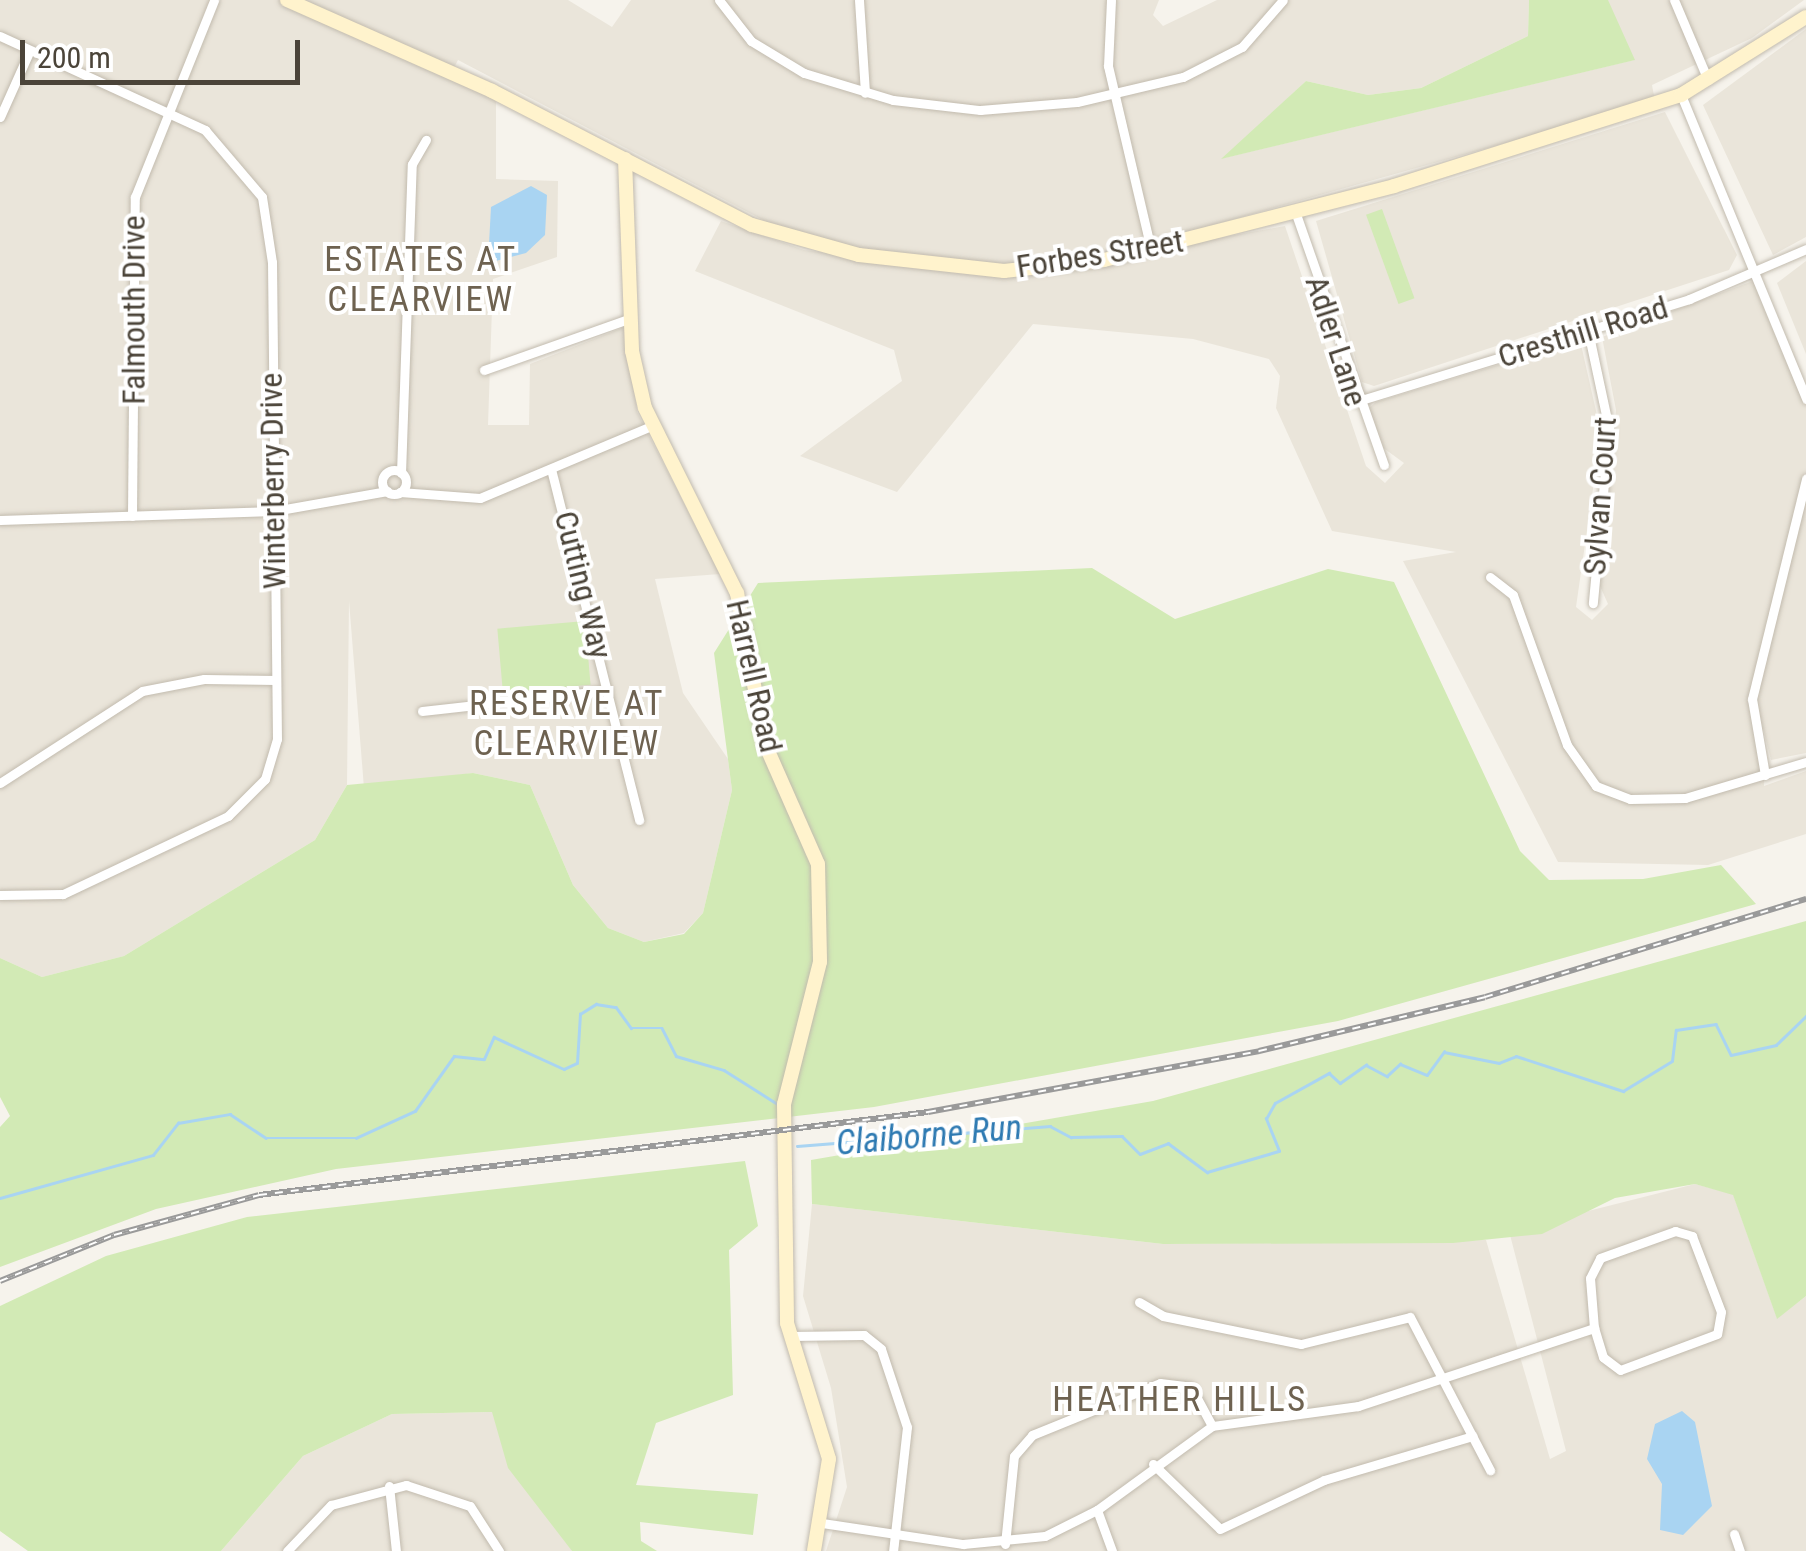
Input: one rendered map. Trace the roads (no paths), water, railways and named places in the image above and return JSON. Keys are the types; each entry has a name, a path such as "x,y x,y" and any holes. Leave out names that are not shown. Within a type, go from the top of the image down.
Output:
{"street":[{"name":"Falmouth Drive","path":"132,516 132,221 166,109 214,0"},
{"name":"Forbes Street","path":"287,0 624,159 752,224 859,255 1004,270 1151,249 1296,214 1681,95 1806,17"},
{"path":"718,0 769,54 865,93 980,110 1114,95 1226,58 1283,0"},
{"path":"859,0 865,93"},
{"path":"1110,0 1114,95 1151,249"},
{"path":"1674,0 1708,80"},
{"name":"Winterberry Drive","path":"0,36 166,109 237,156 266,213 276,680 271,765 236,811 63,894 0,896"},
{"path":"0,117 30,50"},
{"path":"1681,95 1759,272 1806,398"},
{"path":"400,480 412,164 426,140"},
{"name":"Harrell Road","path":"624,159 631,318 651,426 737,593 765,744 816,848 820,962 784,1092 790,1336 827,1440 822,1523 814,1551"},
{"name":"Adler Lane","path":"1296,214 1355,402 1384,465"},
{"name":"Cresthill Road","path":"1355,402 1588,331 1759,272 1806,249"},
{"path":"484,370 631,318"},
{"name":"Sylvan Court","path":"1588,331 1609,430 1594,602"},
{"path":"400,480 421,495 471,500 651,426"},
{"name":"Cutting Way","path":"551,469 638,820"},
{"path":"1765,775 1752,699 1806,479"},
{"path":"385,486 400,480"},
{"path":"0,520 274,511 367,495 400,480"},
{"path":"1490,577 1513,595 1567,745 1596,786 1661,800 1806,762"},
{"path":"0,783 142,690 204,678 276,680"},
{"path":"422,710 608,690"},
{"path":"1675,1230 1692,1236 1722,1312 1717,1334 1620,1370 1603,1357 1594,1328 1589,1288 1600,1258 1675,1230"},
{"path":"1139,1302 1198,1325 1301,1344 1410,1317 1490,1470"},
{"path":"822,1523 1005,1544 1097,1510 1154,1464 1212,1426 1358,1406 1594,1328"},
{"path":"790,1336 864,1335 881,1349 907,1428 893,1551"},
{"path":"1005,1544 1014,1456 1032,1435 1160,1383 1191,1387 1212,1426"},
{"path":"1154,1464 1220,1529 1324,1480 1473,1436"},
{"path":"287,1551 331,1506 389,1486 459,1498 499,1551"},
{"path":"389,1486 396,1551"},
{"path":"1097,1510 1112,1551"},
{"path":"1734,1534 1740,1551"}],"water":[{"path":"531,186 547,195 545,235 526,253 488,263 491,207"},
{"path":"1682,1411 1695,1422 1712,1506 1683,1535 1660,1530 1662,1484 1647,1459 1655,1424"}],"waterway":[{"name":"Claiborne Run","path":"0,1198 153,1155 178,1123 230,1114 266,1138 356,1138 415,1111 454,1056 484,1059 494,1037 564,1069 577,1063 580,1014 596,1004 616,1007 631,1028 662,1028 676,1056 724,1070 776,1103"},
{"name":"Claiborne Run","path":"797,1146 1050,1126 1071,1137 1122,1136 1140,1154 1168,1143 1207,1172 1279,1151 1266,1119 1275,1103 1329,1073 1340,1083 1366,1065 1387,1076 1400,1064 1427,1075 1444,1052 1499,1063 1516,1056 1623,1091 1672,1061 1676,1030 1716,1024 1731,1055 1776,1045 1806,1016"}],"railway":[{"path":"0,1281 114,1235 259,1195 928,1112 1259,1051 1485,997 1806,899"}],"district":[{"name":"ESTATES AT CLEARVIEW","path":"421,280"},
{"name":"RESERVE AT CLEARVIEW","path":"567,724"},
{"name":"HEATHER HILLS","path":"1180,1400"}]}
